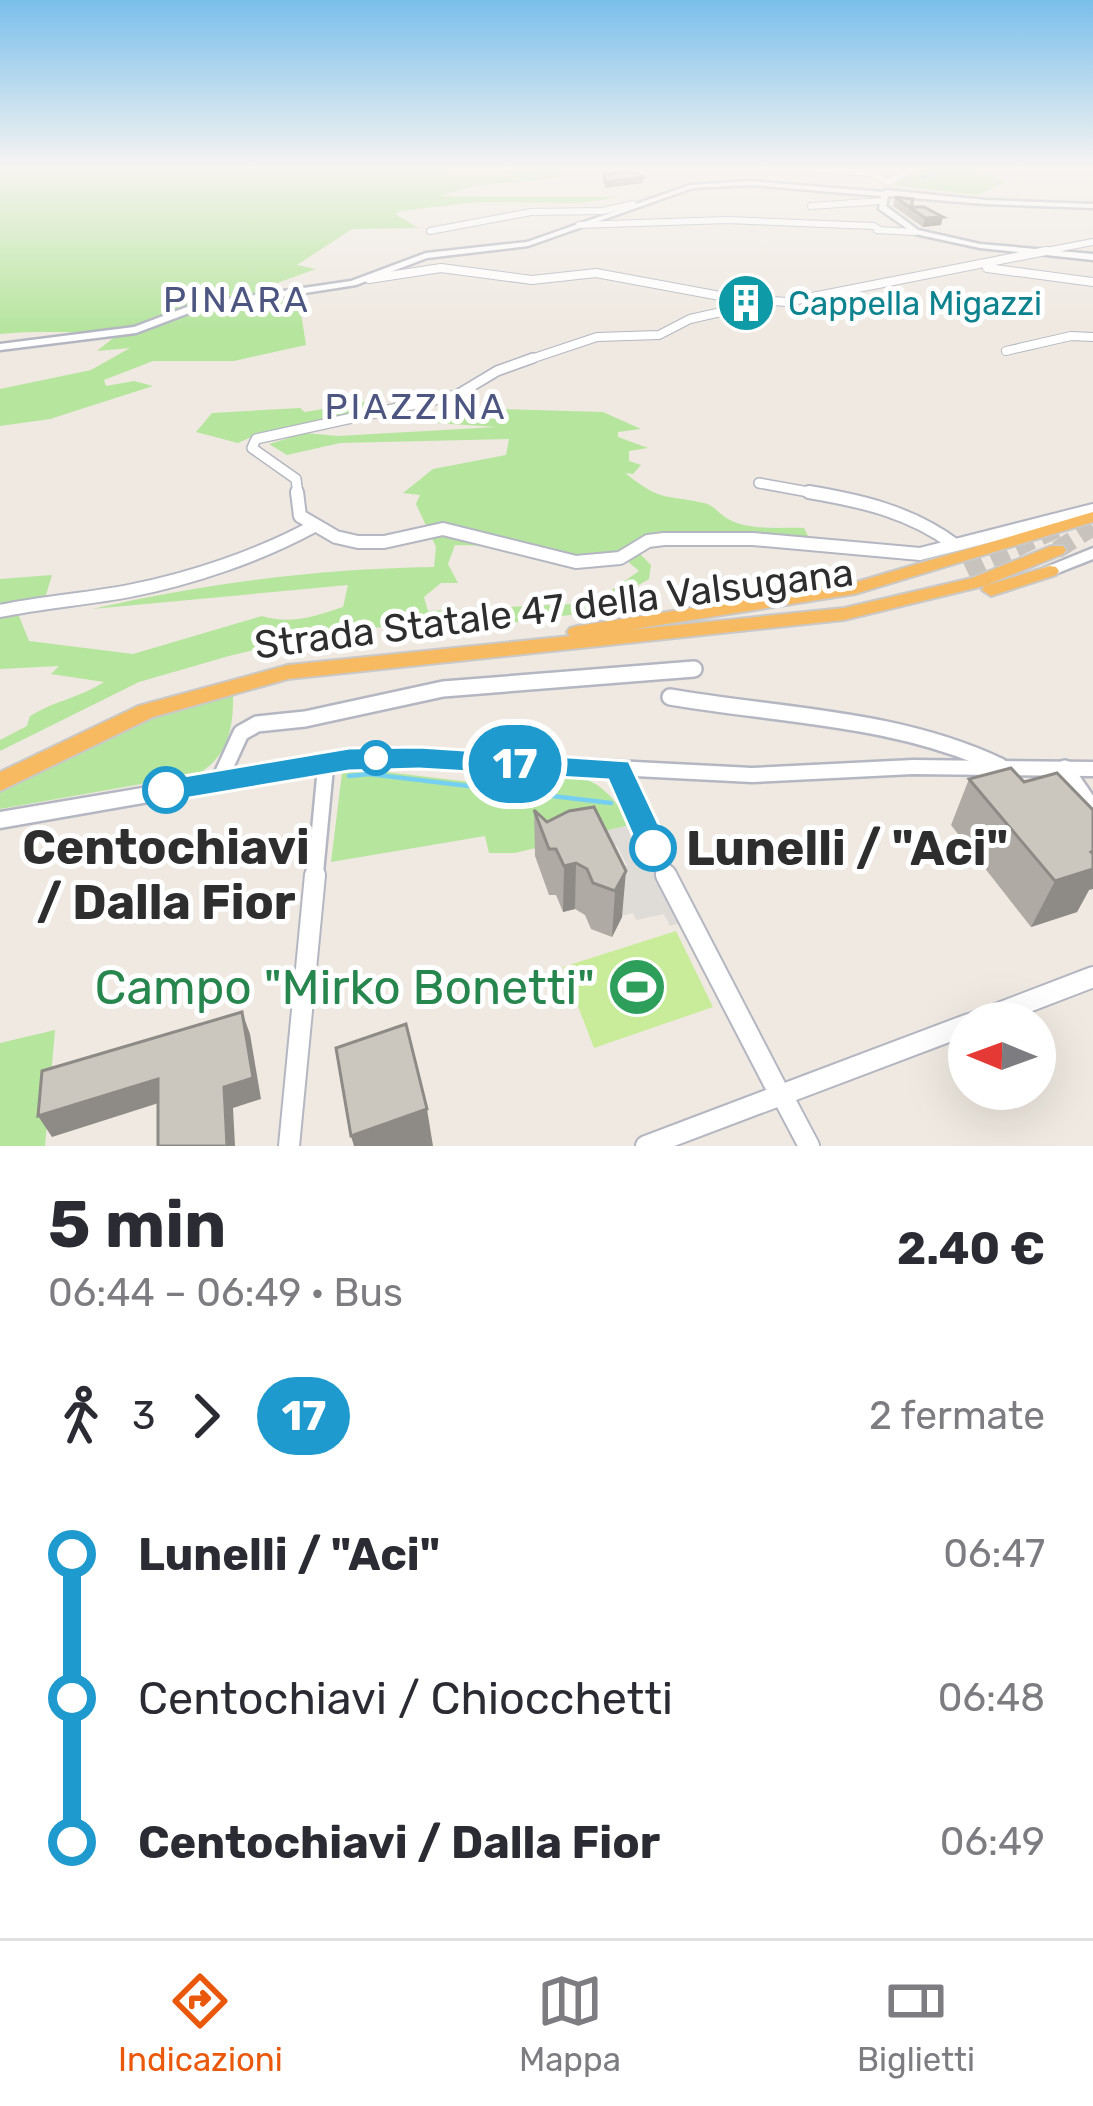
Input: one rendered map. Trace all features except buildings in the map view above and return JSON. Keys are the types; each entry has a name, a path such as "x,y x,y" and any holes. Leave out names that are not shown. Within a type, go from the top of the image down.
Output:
{"highway":[{"path":"573,633 855,589 1093,513"},
{"name":"Strada Statale 47 della Valsugana","path":"0,782 146,711 288,671 726,628 767,630 891,613 974,595 1053,561"},
{"name":"Strada Statale 47 della Valsugana","path":"0,768 94,721 245,670 330,655 815,607 968,572"}],"main road":[{"path":"1053,561 1093,553"}],"street":[{"path":"430,231 481,221"},
{"path":"369,279 415,259 528,244 588,221"},
{"path":"579,225 698,221"},
{"path":"771,221 874,226 980,246 1093,257"},
{"path":"901,221 915,232"},
{"path":"0,347 136,330 195,308 441,268 532,280 596,273 766,302 809,301 1093,242"},
{"path":"982,267 1093,282"},
{"path":"766,302 690,319 659,335 597,337 573,343 497,371 457,394 256,439 254,452 296,479 300,516 358,542 384,542 443,529 466,531 576,562 620,558 648,541 664,538 753,539 920,554 1093,513"},
{"path":"1006,350 1071,336 1093,337"},
{"path":"759,483 813,492 925,524 956,545"},
{"path":"0,611 129,591 275,547 314,526"},
{"path":"219,781 228,753 242,733 257,724 305,719 462,687 694,669"},
{"path":"670,697 911,736 977,753 1018,772"},
{"path":"0,820 326,762 419,758 776,775 1093,769"},
{"path":"289,1146 326,762"},
{"path":"1065,768 1093,809"},
{"path":"619,769 632,807 809,1146"},
{"path":"1028,1002 1093,977"},
{"path":"646,1146 948,1033"}],"green space":[{"path":"0,221 407,221 418,228 352,229 297,265 316,269 269,286 280,292 219,302 219,308 298,294 306,345 234,361 153,361 104,380 106,386 134,381 153,386 50,419 0,426 0,389 91,370 130,348 97,351 122,331 0,334"},
{"path":"364,402 407,406 262,432 238,443 196,432 212,413 300,408 305,412"},
{"path":"501,409 603,412 641,429 618,432 618,437 648,448 629,451 629,461 641,465 633,474 625,473 647,489 708,504 745,525 804,528 809,538 644,536 632,546 651,565 649,579 592,612 480,627 432,624 338,630 139,682 0,751 0,740 27,726 30,716 104,682 51,674 59,666 0,669 0,579 52,575 45,598 6,616 19,616 29,641 133,654 262,616 293,619 343,607 348,585 92,609 262,579 434,567 436,547 416,504 420,495 403,493 433,469 506,455 509,439 340,443 287,455 269,444 305,433 338,436 496,427 392,420 423,413 506,420 509,415","holes":["455,545 494,546 564,566 582,558 620,555 639,571 593,603 428,611 424,597 441,583 458,583 448,564"]},
{"path":"233,689 228,738 217,758 198,774 0,809 0,790 161,711"},
{"path":"369,770 504,786 507,772 579,777 606,792 630,825 515,853 489,853 485,836 331,862 342,773"},
{"name":"Campo \"Mirko Bonetti\"","path":"676,931 713,1007 594,1048 563,967"},
{"path":"55,1030 45,1146 0,1146 0,1043"}],"shaded area":[{"path":"630,825 679,923 670,926 664,914 636,920 633,913 621,916 603,875 627,865 617,846 545,866 539,847"}],"waterway":[{"path":"349,776 369,774 611,803"}],"tunnel":[{"path":"967,571 1063,526"},
{"path":"1057,550 1093,527"}],"bus line":[{"name":"17","path":"166,790 349,760 419,758 619,769 653,848"}],"place":[{"name":"Cappella Migazzi","path":"746,303"},
{"name":"Centochiavi / Dalla Fior","path":"166,790"},
{"name":"Lunelli / \"Aci\"","path":"653,848"},
{"name":"Campo \"Mirko Bonetti\"","path":"637,987"}],"district":[{"name":"PINARA","path":"237,299"},
{"name":"PIAZZINA","path":"416,406"}]}
